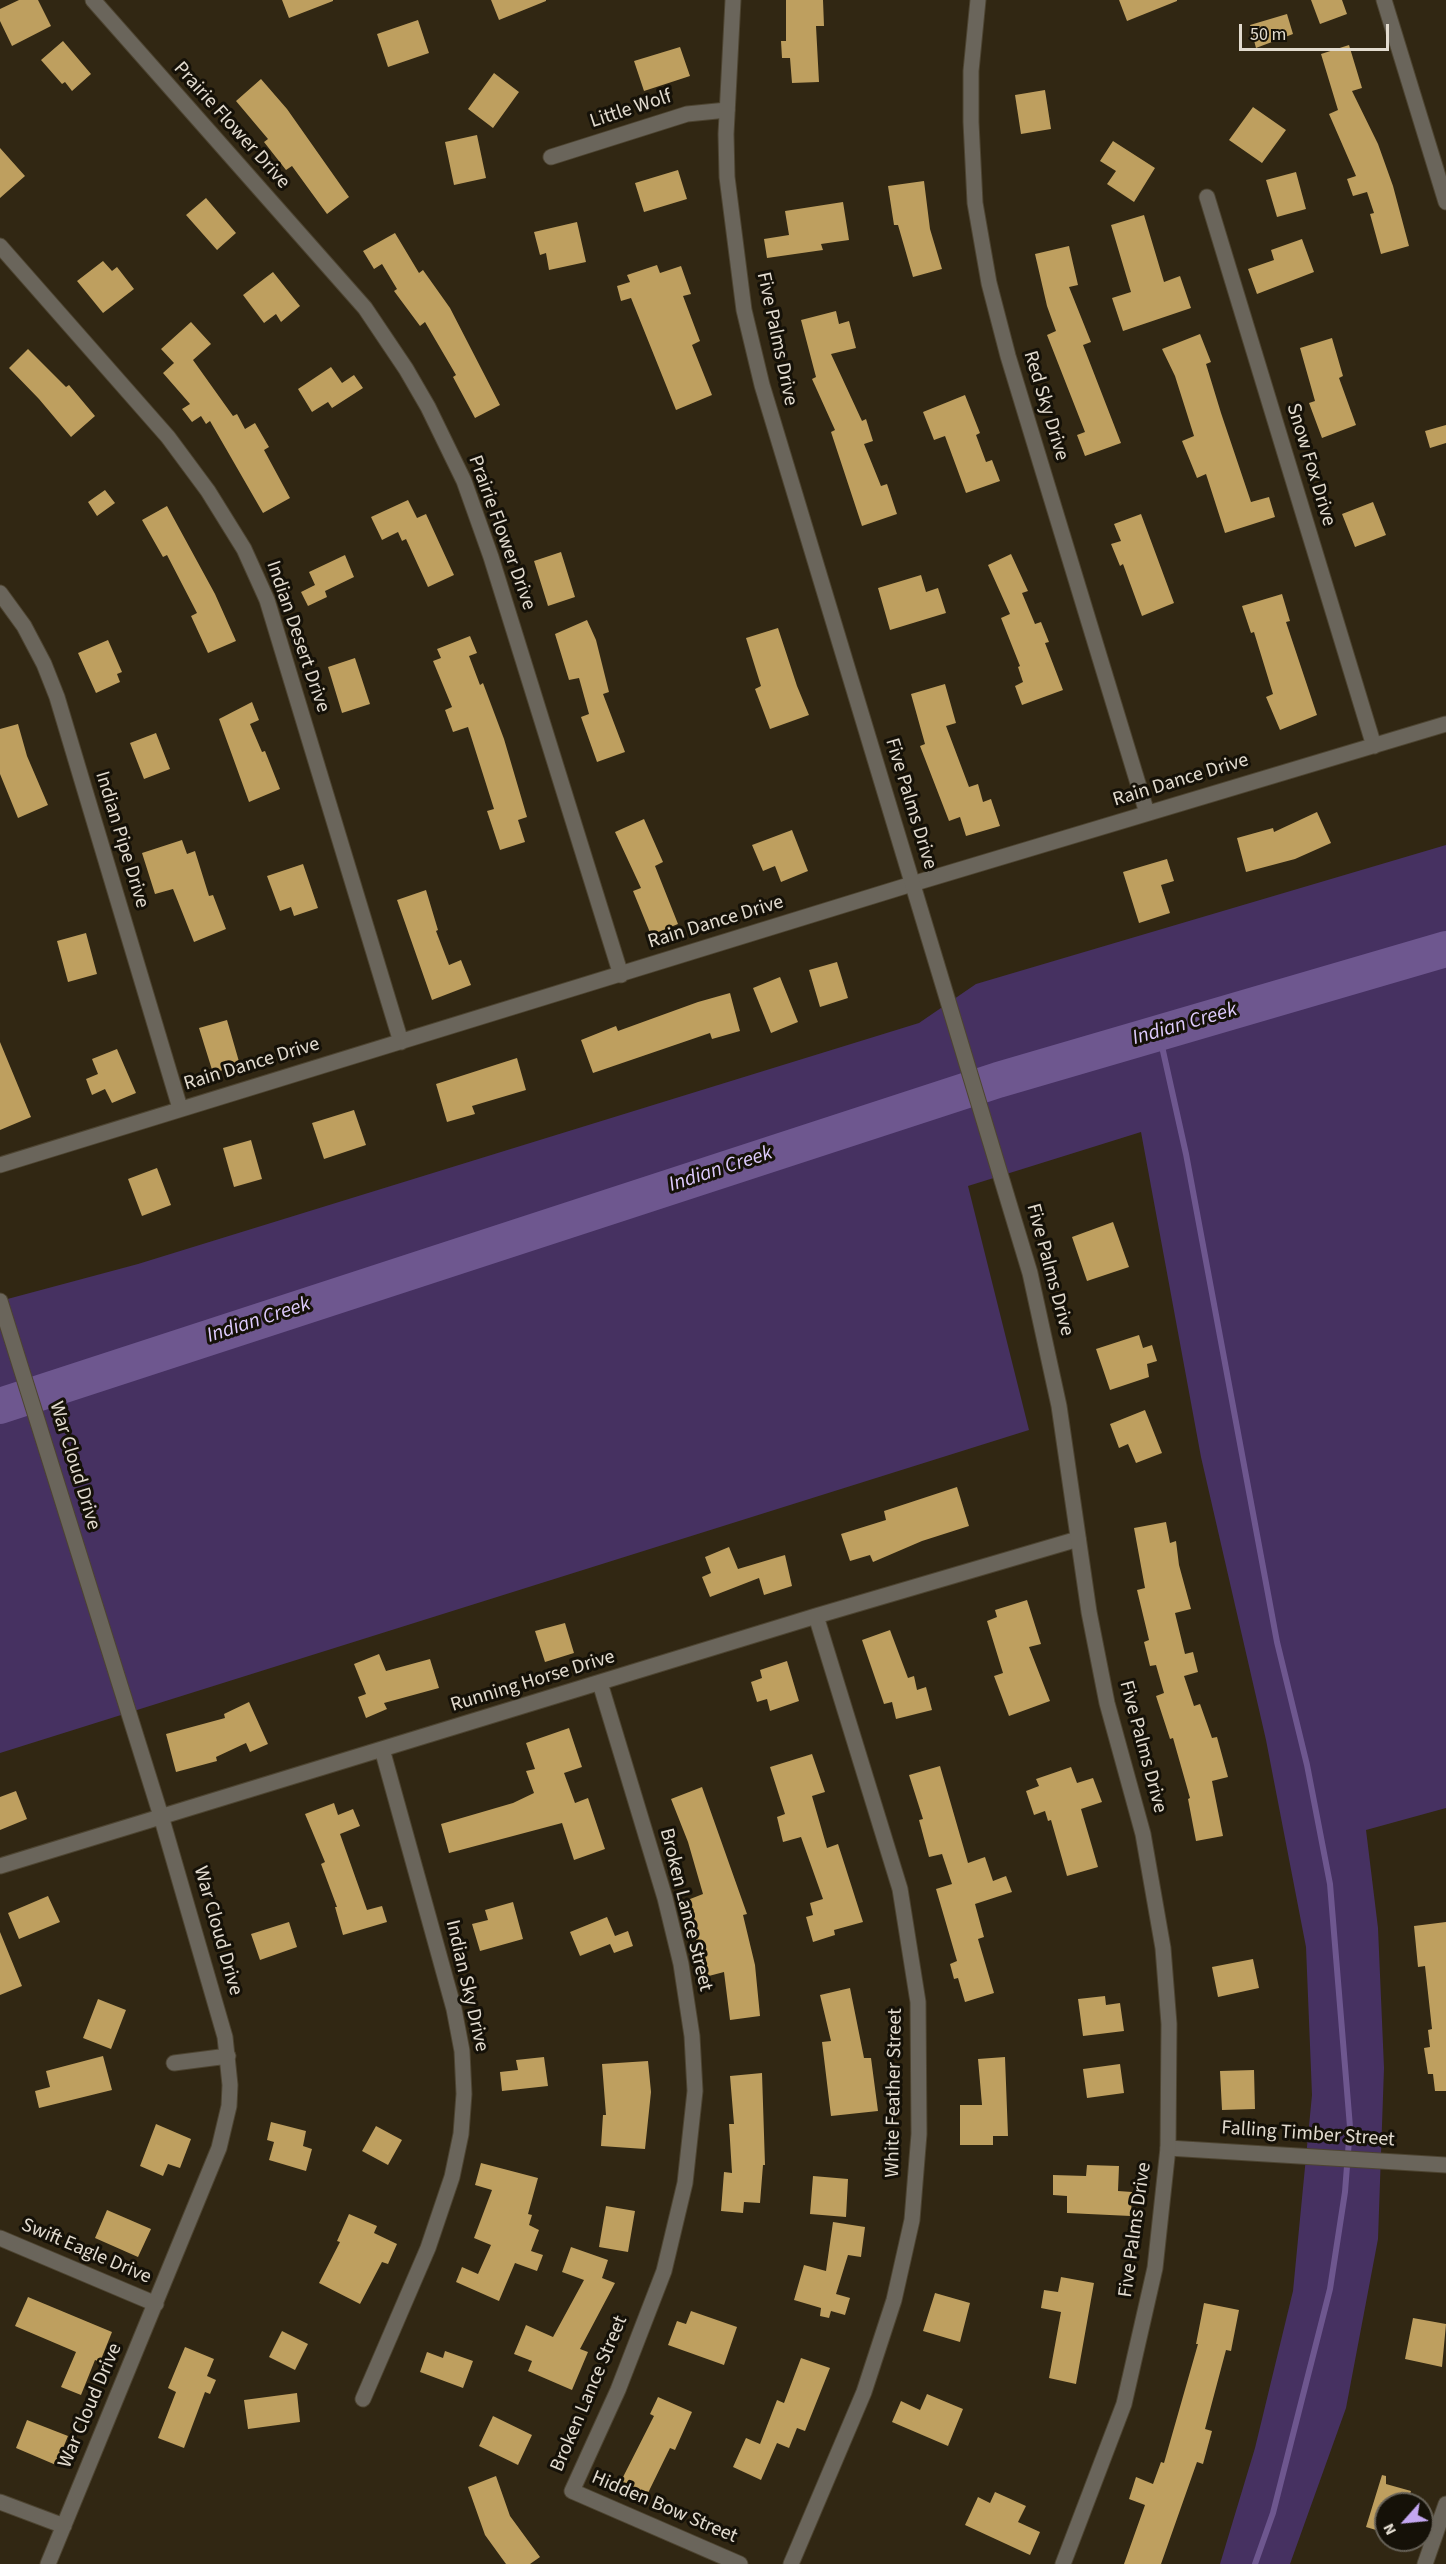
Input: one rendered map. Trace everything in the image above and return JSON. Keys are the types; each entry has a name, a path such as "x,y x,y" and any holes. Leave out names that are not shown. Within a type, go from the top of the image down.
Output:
{"street":[{"name":"Prairie Flower Drive","path":"93,0 365,308 406,369 428,407 464,481 491,557 621,975"},
{"name":"Five Palms Drive","path":"733,0 727,110 728,177 744,310 762,385 997,1161 1047,1341 1107,1703 1143,1834 1163,1948 1169,2024 1168,2148 1155,2268 1124,2404 1063,2564"},
{"name":"Red Sky Drive","path":"978,0 971,71 970,122 975,203 989,283 1008,356 1147,813"},
{"path":"1384,0 1446,202"},
{"name":"Little Wolf","path":"551,157 687,114 727,110"},
{"name":"Snow Fox Drive","path":"1207,197 1374,746"},
{"name":"Indian Desert Drive","path":"0,246 168,437 208,491 244,549 267,600 401,1042"},
{"name":"Indian Pipe Drive","path":"0,593 24,626 44,664 57,697 180,1108"},
{"name":"Rain Dance Drive","path":"0,1165 912,884 1446,724"},
{"name":"War Cloud Drive","path":"1,1304 161,1816 225,2037 228,2056 229,2106 219,2148 48,2564"},
{"name":"Running Horse Drive","path":"0,1866 816,1616 1078,1539"},
{"name":"White Feather Street","path":"791,2564 864,2392 894,2300 912,2220 919,2134 918,2002 900,1889 816,1616"},
{"name":"Broken Lance Street","path":"572,2491 618,2390 664,2271 685,2183 695,2091 692,2036 681,1964 665,1898 600,1683"},
{"name":"Indian Sky Drive","path":"363,2399 428,2248 452,2177 461,2134 464,2094 462,2051 454,2009 382,1749"},
{"path":"174,2063 228,2056"},
{"name":"Falling Timber Street","path":"1168,2148 1446,2165"},
{"name":"Swift Eagle Drive","path":"0,2238 156,2304"},
{"name":"Hidden Bow Street","path":"572,2491 740,2564"},
{"path":"0,2502 64,2526"},
{"path":"1425,2564 1446,2504"}],"shaded area":[{"path":"1446,845 1446,1808 1366,1830 1378,1928 1384,2068 1378,2239 1346,2408 1290,2564 1220,2564 1255,2448 1293,2291 1312,2095 1306,1947 1266,1740 1201,1457 1141,1132 968,1186 1029,1430 0,1753 0,1301 138,1264 919,1023 976,984"}],"building":[{"path":"19,0 38,0 51,26 12,46 0,21 0,9"},
{"path":"282,0 333,0 333,1 289,18"},
{"path":"491,0 546,0 546,1 499,20"},
{"path":"786,0 823,0 824,26 816,26 819,82 792,83 790,58 782,58 781,41 786,41"},
{"path":"1119,0 1177,0 1177,1 1127,21"},
{"path":"1311,0 1342,0 1347,14 1320,24"},
{"path":"1287,14 1293,34 1256,48 1250,25"},
{"path":"418,20 429,53 388,67 377,34"},
{"path":"63,41 91,74 72,91 65,82 62,84 41,60"},
{"path":"1349,45 1362,88 1352,91 1378,144 1393,186 1409,246 1381,254 1370,214 1374,213 1367,192 1353,196 1347,179 1356,176 1329,114 1338,110 1321,54"},
{"path":"680,47 690,76 644,91 634,61"},
{"path":"494,73 519,92 493,128 468,109"},
{"path":"261,79 287,109 349,197 327,214 292,166 286,170 264,142 268,139 236,101"},
{"path":"1045,90 1051,129 1021,134 1015,95"},
{"path":"1253,107 1286,130 1262,163 1229,140"},
{"path":"477,135 486,178 454,185 445,142"},
{"path":"1113,141 1155,168 1134,202 1107,184 1116,171 1100,161"},
{"path":"0,148 25,176 0,198"},
{"path":"678,170 687,199 644,212 635,183"},
{"path":"1296,172 1306,209 1277,217 1266,180"},
{"path":"924,181 930,229 942,269 913,277 898,225 894,225 888,186"},
{"path":"206,198 236,233 217,250 186,215"},
{"path":"843,202 849,240 821,244 823,250 767,258 764,239 789,235 785,211"},
{"path":"1144,215 1164,282 1180,276 1191,308 1123,331 1112,298 1131,292 1111,225"},
{"path":"577,222 586,262 549,270 546,253 540,255 534,232"},
{"path":"395,233 419,273 423,270 450,308 500,405 475,418 453,377 456,375 425,322 420,326 394,291 397,289 382,264 374,269 363,251"},
{"path":"1302,239 1314,272 1257,294 1248,269 1274,260 1271,250"},
{"path":"1069,246 1078,285 1069,287 1091,342 1083,345 1121,443 1085,456 1077,435 1085,432 1047,335 1056,331 1047,306 1035,254"},
{"path":"103,261 112,271 117,267 134,289 103,313 77,281"},
{"path":"657,265 660,273 681,266 691,294 683,296 700,341 692,345 712,395 676,410 631,298 621,301 617,286 630,282 627,275"},
{"path":"273,272 300,306 281,322 276,314 264,323 243,295"},
{"path":"836,311 839,324 849,321 856,348 831,354 862,421 866,419 873,441 864,444 881,486 887,484 897,514 862,526 831,432 835,430 812,379 816,377 801,320"},
{"path":"191,322 211,344 193,360 233,416 237,414 245,429 255,423 269,447 264,450 290,498 263,513 210,421 206,424 201,416 192,422 182,409 190,404 163,373 174,363 161,349"},
{"path":"1200,334 1211,362 1206,364 1251,502 1269,497 1275,517 1225,533 1206,474 1197,478 1182,441 1194,436 1175,376 1162,349"},
{"path":"1332,338 1343,376 1339,378 1356,425 1322,438 1309,403 1315,401 1300,348"},
{"path":"28,349 66,387 69,385 95,416 71,437 9,368"},
{"path":"331,367 342,383 354,375 363,388 332,408 328,402 312,412 298,389"},
{"path":"965,395 980,433 976,435 986,462 992,460 1000,481 966,493 945,436 934,440 923,412"},
{"path":"1446,425 1446,443 1430,448 1425,431"},
{"path":"105,490 115,503 97,516 88,502"},
{"path":"408,500 417,518 426,514 454,575 428,587 406,539 402,541 398,532 382,540 371,517"},
{"path":"1373,502 1386,535 1355,547 1342,514"},
{"path":"167,506 215,594 236,641 208,653 191,616 197,613 167,555 163,557 142,520"},
{"path":"1141,514 1174,603 1142,616 1123,564 1120,566 1111,544 1121,541 1114,524"},
{"path":"561,552 575,597 548,606 534,561"},
{"path":"1011,554 1028,591 1022,593 1035,624 1041,622 1049,642 1045,643 1063,690 1022,705 1015,686 1023,682 1018,667 1020,666 1001,618 1010,614 988,565"},
{"path":"345,555 354,577 325,591 327,597 308,606 301,592 315,585 309,572"},
{"path":"921,575 926,592 938,588 946,613 890,630 878,588"},
{"path":"1282,594 1290,621 1286,622 1317,715 1280,730 1266,697 1273,694 1254,632 1251,633 1242,606"},
{"path":"587,620 596,640 609,692 603,694 625,752 597,762 581,717 589,714 579,678 569,680 555,634"},
{"path":"778,628 809,715 770,729 755,689 761,686 746,638"},
{"path":"470,636 477,653 469,656 480,685 483,683 504,739 527,817 518,820 525,842 500,850 487,811 494,809 468,727 453,732 445,710 452,707 433,661 441,658 437,649"},
{"path":"108,640 122,672 117,674 120,682 96,693 78,653"},
{"path":"355,658 370,704 342,713 328,667"},
{"path":"945,684 956,723 946,726 969,787 978,784 983,802 991,799 1000,826 966,836 960,817 949,821 920,746 925,744 911,694"},
{"path":"252,702 259,720 250,724 262,752 265,751 280,789 249,802 219,719"},
{"path":"18,724 27,756 48,805 18,818 0,774 0,729"},
{"path":"156,733 170,769 144,779 130,743"},
{"path":"1317,812 1331,843 1295,859 1246,872 1237,838 1273,828 1274,832"},
{"path":"644,819 663,862 655,866 678,924 651,935 633,891 641,888 615,832"},
{"path":"792,830 808,871 781,882 775,866 763,871 752,845"},
{"path":"182,840 187,854 195,851 209,896 213,895 226,929 194,942 173,889 155,894 142,853"},
{"path":"1167,859 1174,881 1161,885 1170,913 1139,923 1123,872"},
{"path":"303,864 318,908 294,916 291,907 280,911 267,876"},
{"path":"426,890 438,930 436,931 449,965 461,960 471,985 432,1000 397,900"},
{"path":"86,933 97,974 68,982 57,941"},
{"path":"837,962 848,998 820,1007 809,970"},
{"path":"780,977 798,1022 771,1033 753,988"},
{"path":"730,993 740,1031 712,1039 710,1033 593,1073 581,1040 616,1026 618,1031"},
{"path":"227,1020 240,1065 213,1073 199,1028"},
{"path":"0,1042 31,1117 0,1130"},
{"path":"117,1049 136,1093 112,1103 105,1089 92,1095 86,1079 98,1074 92,1059"},
{"path":"517,1058 526,1090 472,1106 475,1114 447,1122 436,1084"},
{"path":"354,1110 366,1145 324,1159 312,1123"},
{"path":"251,1140 262,1179 234,1187 223,1148"},
{"path":"157,1168 171,1205 142,1216 128,1179"},
{"path":"1113,1222 1129,1267 1087,1281 1072,1237"},
{"path":"1139,1335 1143,1348 1152,1345 1157,1361 1147,1364 1149,1377 1110,1390 1096,1349"},
{"path":"1145,1410 1162,1453 1136,1463 1128,1444 1119,1448 1110,1424"},
{"path":"957,1487 969,1526 922,1541 873,1562 870,1555 850,1561 841,1534 886,1520 884,1511"},
{"path":"1166,1522 1170,1543 1176,1541 1179,1565 1191,1609 1175,1613 1185,1654 1193,1652 1198,1672 1184,1676 1194,1706 1200,1704 1212,1738 1217,1737 1228,1777 1212,1781 1223,1836 1196,1841 1188,1799 1190,1798 1173,1738 1170,1739 1156,1696 1164,1693 1156,1665 1150,1666 1144,1642 1149,1640 1137,1590 1145,1588 1134,1528"},
{"path":"729,1547 738,1569 785,1555 792,1586 764,1595 759,1578 710,1597 702,1577 711,1573 705,1557"},
{"path":"1027,1600 1041,1644 1029,1647 1050,1701 1009,1716 994,1676 1003,1673 987,1621 997,1617 995,1610"},
{"path":"565,1623 574,1653 545,1662 535,1631"},
{"path":"890,1630 908,1678 914,1676 917,1690 926,1687 932,1710 896,1719 892,1702 884,1704 862,1640"},
{"path":"379,1654 386,1671 430,1659 439,1688 384,1703 387,1709 366,1718 358,1697 366,1694 354,1664"},
{"path":"787,1661 799,1701 770,1711 767,1699 757,1702 751,1682 762,1678 760,1670"},
{"path":"249,1702 268,1744 250,1752 246,1743 216,1757 217,1761 176,1772 166,1734 225,1718 224,1714"},
{"path":"569,1728 582,1767 564,1773 575,1803 588,1798 605,1849 574,1860 562,1823 449,1853 441,1824 513,1803 534,1793 526,1771 535,1769 526,1743"},
{"path":"812,1754 825,1792 812,1796 827,1848 838,1844 863,1922 834,1930 835,1935 813,1942 806,1917 813,1915 810,1903 823,1899 801,1837 783,1842 777,1817 785,1814 770,1767"},
{"path":"940,1766 968,1863 985,1857 993,1881 1006,1876 1012,1892 975,1904 984,1937 978,1939 994,1993 965,2002 958,1978 954,1979 950,1964 957,1961 936,1889 952,1884 942,1854 929,1857 919,1820 923,1819 909,1775"},
{"path":"1071,1767 1077,1783 1093,1778 1102,1802 1081,1809 1098,1867 1067,1876 1051,1820 1048,1821 1045,1811 1034,1815 1026,1791 1039,1786 1036,1779"},
{"path":"702,1787 747,1914 743,1915 755,1965 760,2016 730,2020 724,1972 705,1977 696,1939 698,1938 685,1901 703,1894 688,1842 671,1799"},
{"path":"16,1791 27,1819 0,1830 0,1797"},
{"path":"334,1803 338,1815 353,1809 360,1826 340,1834 367,1910 382,1906 387,1922 343,1935 335,1907 337,1907 321,1864 325,1862 305,1814"},
{"path":"48,1896 60,1922 19,1939 8,1913"},
{"path":"513,1902 523,1939 480,1951 472,1924 488,1920 485,1910"},
{"path":"607,1917 615,1936 628,1931 633,1946 614,1953 610,1944 580,1956 570,1932"},
{"path":"289,1922 297,1947 260,1960 251,1934"},
{"path":"1446,1922 1446,2091 1435,2091 1433,2074 1428,2074 1424,2048 1430,2047 1428,2030 1432,2029 1425,1966 1418,1967 1414,1926"},
{"path":"0,1932 22,1986 0,1995"},
{"path":"1253,1959 1259,1988 1218,1997 1212,1967"},
{"path":"850,1988 864,2058 871,2058 878,2111 831,2116 822,2042 831,2041 820,1995"},
{"path":"1105,1996 1106,2005 1120,2003 1124,2031 1083,2036 1078,1999"},
{"path":"98,1999 126,2010 111,2049 83,2038"},
{"path":"103,2056 112,2090 39,2108 35,2091 50,2087 46,2071"},
{"path":"544,2057 548,2086 502,2091 500,2072 518,2070 516,2060"},
{"path":"1005,2057 1008,2136 993,2136 993,2145 960,2145 960,2105 982,2105 978,2059"},
{"path":"648,2061 651,2092 645,2149 601,2146 603,2115 606,2115 602,2064"},
{"path":"1120,2064 1124,2093 1087,2098 1083,2069"},
{"path":"1254,2070 1255,2109 1222,2110 1220,2071"},
{"path":"762,2073 765,2165 763,2165 760,2203 744,2202 743,2213 721,2211 724,2172 732,2173 729,2124 734,2124 730,2076"},
{"path":"271,2122 306,2131 303,2146 312,2149 306,2171 269,2160 274,2142 267,2140"},
{"path":"156,2124 191,2139 180,2168 168,2164 163,2176 140,2166"},
{"path":"376,2126 402,2140 388,2165 362,2151"},
{"path":"481,2163 538,2178 528,2214 532,2215 529,2225 539,2230 531,2251 543,2255 537,2271 515,2263 499,2301 456,2282 462,2267 478,2274 491,2245 474,2238 492,2190 475,2185"},
{"path":"1087,2165 1119,2166 1118,2191 1132,2192 1131,2216 1067,2213 1067,2196 1053,2195 1053,2175 1086,2176"},
{"path":"813,2176 848,2179 846,2217 810,2214"},
{"path":"606,2206 635,2211 628,2252 599,2247"},
{"path":"107,2210 151,2229 138,2257 95,2238"},
{"path":"349,2214 377,2226 374,2233 397,2244 388,2264 382,2262 360,2304 319,2283 340,2242 337,2241"},
{"path":"833,2222 865,2227 861,2257 848,2255 836,2294 850,2298 845,2315 831,2311 829,2318 820,2316 821,2308 794,2300 804,2265 826,2271"},
{"path":"571,2247 608,2260 602,2278 615,2283 580,2349 588,2352 572,2390 528,2371 532,2361 514,2354 526,2325 553,2337 584,2280 562,2272"},
{"path":"1061,2277 1094,2283 1076,2384 1049,2378 1061,2312 1041,2308 1044,2290 1058,2292"},
{"path":"935,2293 970,2303 960,2342 923,2331"},
{"path":"28,2297 112,2332 100,2362 95,2360 81,2395 61,2387 76,2352 15,2326"},
{"path":"1204,2303 1239,2310 1231,2351 1226,2350 1205,2429 1212,2431 1203,2464 1197,2462 1161,2564 1124,2564 1145,2505 1129,2499 1136,2477 1153,2484 1161,2462 1164,2463 1198,2344 1196,2344"},
{"path":"691,2311 737,2327 724,2365 668,2345 677,2321 686,2324"},
{"path":"1413,2318 1446,2324 1442,2367 1405,2359"},
{"path":"282,2331 308,2344 295,2370 269,2357"},
{"path":"185,2347 214,2359 207,2376 216,2380 210,2394 205,2392 184,2448 158,2438 176,2392 168,2388"},
{"path":"445,2351 473,2361 463,2388 420,2372 427,2352 443,2358"},
{"path":"801,2358 830,2368 805,2431 797,2428 789,2448 777,2443 761,2480 733,2467 746,2438 760,2444 777,2400 784,2403"},
{"path":"297,2393 300,2422 248,2429 244,2400"},
{"path":"927,2394 963,2409 948,2446 892,2422 901,2401 920,2410"},
{"path":"658,2397 692,2412 675,2450 670,2448 647,2495 621,2481 654,2416 650,2414"},
{"path":"493,2416 532,2435 518,2465 479,2446"},
{"path":"27,2420 68,2436 56,2465 16,2448"},
{"path":"1382,2475 1386,2476 1386,2484 1411,2491 1411,2492 1377,2492"},
{"path":"496,2476 510,2516 540,2557 530,2564 506,2564 485,2535 468,2487"},
{"path":"995,2492 1026,2506 1018,2522 1040,2532 1030,2555 965,2525 978,2497 990,2503"},
{"path":"1374,2501 1374,2529 1366,2527"}],"waterway":[{"name":"Indian Creek","path":"0,1406 998,1080 1446,949"},
{"path":"1159,1033 1186,1154 1277,1642 1307,1765 1330,1884 1350,2127 1345,2192 1330,2289 1273,2513 1255,2564"}]}
